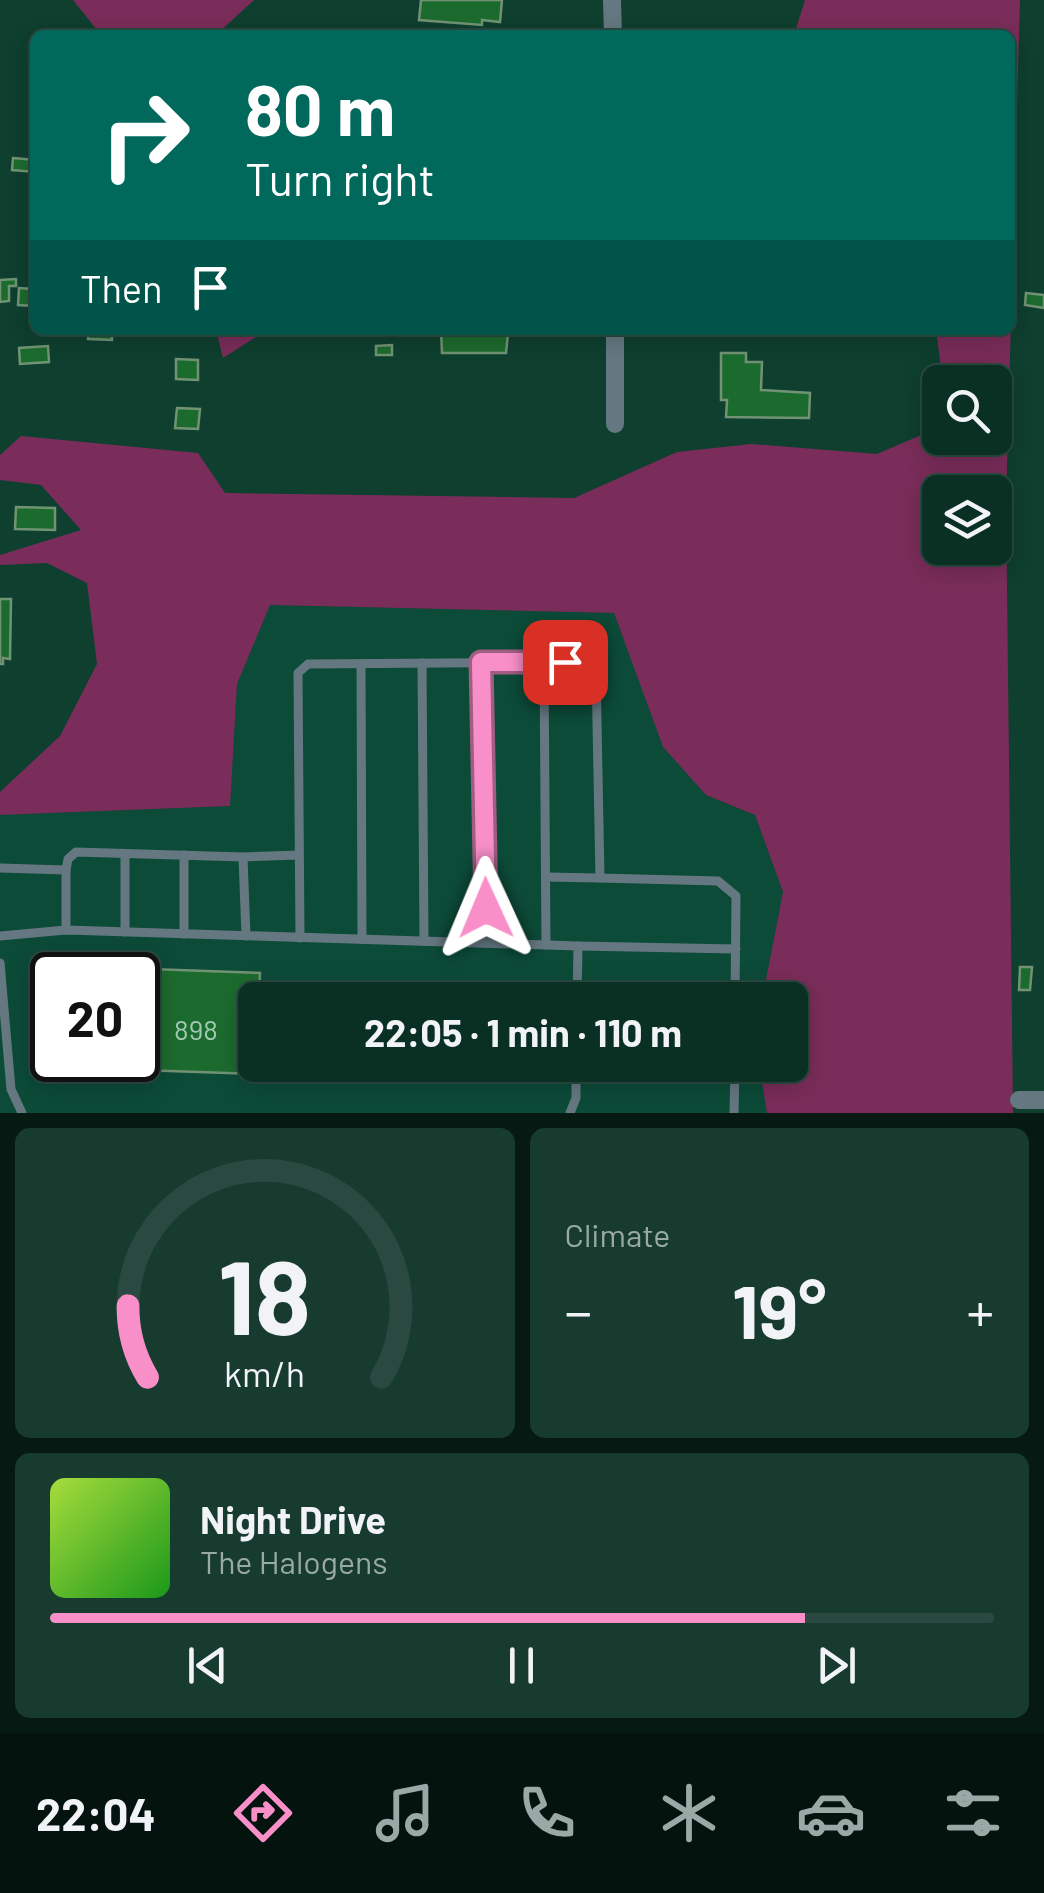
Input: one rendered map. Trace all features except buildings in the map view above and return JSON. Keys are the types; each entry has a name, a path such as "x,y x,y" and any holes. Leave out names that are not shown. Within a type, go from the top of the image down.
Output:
{"street":[{"path":"612,0 612,30"},
{"path":"614,335 615,424"},
{"path":"1019,1100 1044,1100"}],"lane":[{"path":"481,662 486,943"},
{"path":"544,662 546,945"},
{"path":"300,938 298,673 308,664 586,662 596,671 600,878"},
{"path":"422,663 424,941"},
{"path":"361,664 362,939"},
{"path":"66,930 66,870 68,858 76,852 299,855"},
{"path":"125,854 125,932"},
{"path":"184,855 184,934"},
{"path":"243,857 246,936"},
{"path":"0,868 66,870"},
{"path":"546,877 718,880 736,896 735,982"},
{"path":"0,936 66,930 736,949"},
{"path":"578,946 578,982"},
{"path":"0,963 10,1089 22,1113"},
{"path":"570,1113 576,1098 576,1082"},
{"path":"734,1082 734,1113"}],"shaded area":[{"path":"73,0 254,0 221,30 97,30"},
{"path":"805,0 1020,0 1015,179 1015,30 796,30"},
{"path":"217,335 259,335 223,358"},
{"path":"937,335 1011,335 1010,365 941,365"},
{"path":"922,435 922,455 1007,455 1007,475 922,475 922,565 1007,565 1013,1113 767,1113 762,1082 808,1082 808,982 766,982 783,892 755,815 706,795 663,747 614,613 270,605 237,684 230,806 0,815 0,792 60,736 97,664 87,583 47,563 0,565 0,555 81,530 41,485 0,480 0,455 21,436 198,453 225,493 574,498 677,452 751,444 877,454"},
{"path":"269,605 614,613 663,747 706,795 755,815 783,892 766,982 238,982 238,1082 762,1082 767,1113 0,1113 0,815 229,806 237,684"}],"route":[{"path":"486,908 481,662 565,662"}]}
